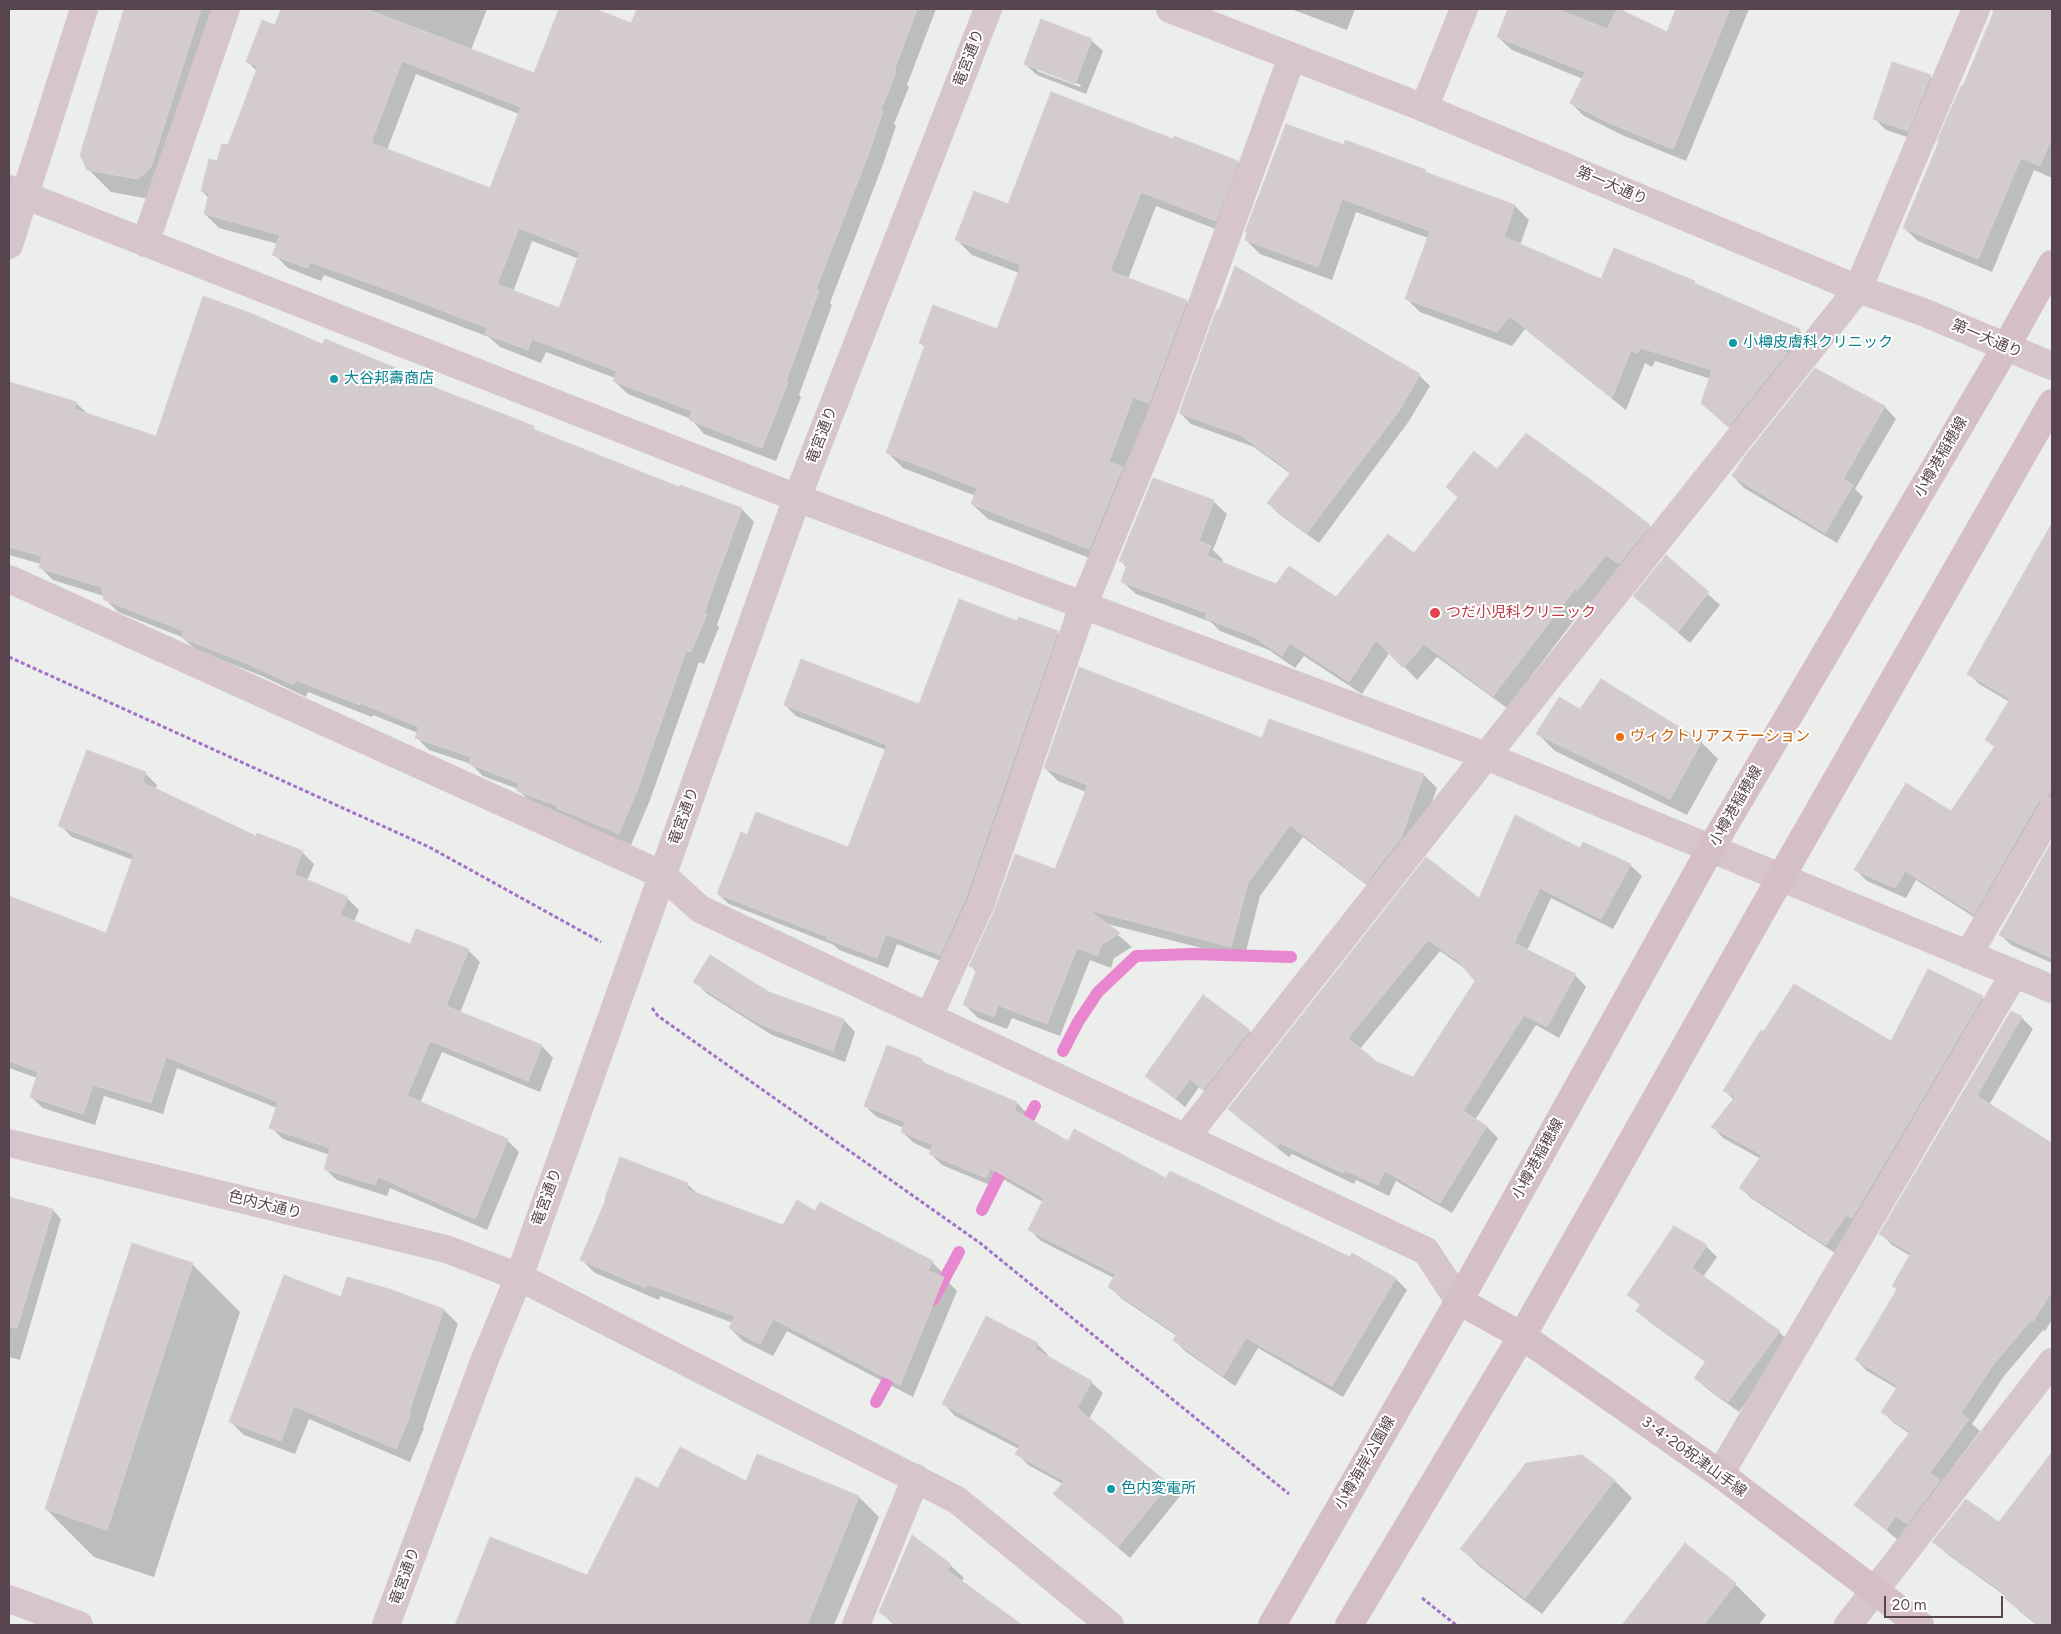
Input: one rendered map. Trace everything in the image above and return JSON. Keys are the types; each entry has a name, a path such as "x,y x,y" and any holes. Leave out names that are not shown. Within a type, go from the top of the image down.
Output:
{"main road":[{"name":"小樽港稲穂線","path":"1459,1301 1711,848 2006,347 2052,264"},
{"path":"1349,1625 1522,1336 1781,877 2052,403"},
{"name":"3･4･20祝津山手線","path":"1459,1301 1522,1336 1720,1474 1920,1625"},
{"name":"小樽海岸公園線","path":"1272,1625 1459,1301"}],"street":[{"path":"9,245 17,192 84,9"},
{"path":"145,243 226,9"},
{"name":"竜宮通り","path":"386,1625 485,1359 519,1277 797,498 988,9"},
{"name":"第一大通り","path":"1170,9 1424,108 1858,289 1923,312 2052,366"},
{"path":"1424,108 1464,9"},
{"path":"1185,1138 1858,289 1976,9"},
{"path":"930,1016 981,903 1083,606 1163,411 1292,57"},
{"path":"17,192 797,498 1486,756 2052,989"},
{"path":"9,579 663,875 700,909 1426,1251 1459,1301"},
{"path":"1968,955 2052,810"},
{"path":"1720,1474 2014,974"},
{"name":"色内大通り","path":"9,1143 446,1249 519,1277 957,1500 1110,1625"},
{"path":"1848,1625 2052,1362"},
{"path":"856,1625 916,1478"},
{"path":"9,1599 79,1625"}],"path":[{"path":"9,657 429,847 602,943"},
{"path":"658,1016 980,1243 1289,1494"},
{"path":"1422,1598 1456,1625"}],"building":[{"path":"124,9 201,9 151,167 138,179 87,170 80,155"},
{"path":"281,9 366,9 534,73 559,9 595,9 631,23 637,9 917,9 881,110 883,111 870,150 816,289 819,290 786,381 788,382 762,448 689,420 692,411 613,381 617,371 532,339 528,350 485,334 487,328 402,295 310,262 307,268 272,255 280,235 204,214 209,193 201,191 209,159 217,161 222,144 228,145 258,66 246,62 262,20 275,25","holes":["402,61 521,107 490,188 371,143","519,228 580,252 559,308 497,284"]},
{"path":"1508,9 1557,9 1607,29 1617,9 1619,9 1667,32 1676,9 1730,9 1673,149 1607,122 1570,103 1585,72 1497,37"},
{"path":"1995,9 2052,9 2052,137 2040,166 2021,158 1978,259 1903,228 1939,141 1937,141 1961,86 1963,86"},
{"path":"1041,19 1092,39 1075,84 1024,64"},
{"path":"1892,62 1931,75 1908,131 1873,119"},
{"path":"1051,92 1173,139 1174,136 1238,161 1216,221 1141,192 1110,271 1187,300 1149,403 1133,397 1109,462 1123,467 1089,549 971,504 977,488 886,453 925,345 919,343 933,305 997,329 1021,265 955,240 974,191 1008,204"},
{"path":"1286,124 1344,145 1345,140 1515,205 1504,237 1601,279 1614,248 1695,281 1694,283 1800,329 1783,351 1787,353 1728,427 1701,403 1712,370 1641,348 1637,353 1631,350 1612,398 1510,316 1497,332 1405,299 1430,231 1342,199 1318,267 1245,240 1247,233 1245,232"},
{"path":"1235,266 1420,374 1399,411 1307,533 1267,503 1291,472 1242,436 1179,413 1216,311 1220,307"},
{"path":"203,296 250,313 322,344 325,339 430,382 428,385 534,426 533,429 679,487 680,485 742,508 704,613 707,614 691,652 686,651 638,788 619,834 557,808 558,806 517,791 519,783 469,764 471,757 415,738 419,727 296,680 293,685 248,664 182,638 184,631 104,600 101,587 39,568 42,556 9,547 9,382 77,402 74,409 156,436"},
{"path":"1815,368 1885,406 1843,479 1853,485 1825,533 1732,476 1745,456"},
{"path":"1526,433 1650,525 1619,564 1606,555 1577,591 1575,589 1493,696 1424,644 1403,668 1376,640 1349,682 1290,643 1282,656 1254,637 1205,618 1207,613 1121,582 1127,564 1119,561 1153,478 1214,500 1199,541 1211,546 1207,556 1276,584 1289,566 1336,597 1388,534 1414,553 1458,497 1446,487 1474,451 1497,469"},
{"path":"2052,523 2052,788 2047,796 2038,802 1974,914 1905,871 1895,888 1854,870 1906,783 1951,811 1995,746 1985,740 2010,699 1967,674"},
{"path":"1666,555 1709,592 1678,632 1633,596"},
{"path":"959,599 1017,621 1019,617 1058,631 966,897 940,955 886,934 877,958 717,894 741,832 747,835 756,812 848,847 887,745 784,705 801,659 919,704"},
{"path":"1079,667 1262,738 1269,719 1424,774 1401,838 1366,883 1290,825 1248,883 1231,947 1089,910 1120,933 1101,945 1098,956 1077,948 1047,1024 998,1005 994,1017 963,1005 977,969 969,966 995,909 1015,854 1055,869 1088,785 1044,768"},
{"name":"ヴィクトリアステーション","path":"1601,679 1702,741 1670,799 1536,734 1559,697 1580,709"},
{"path":"87,750 146,772 142,782 256,836 257,833 303,851 294,874 348,897 340,915 410,944 416,929 469,949 446,1006 542,1045 528,1081 430,1041 407,1096 508,1139 475,1219 378,1177 375,1185 324,1169 330,1148 269,1128 278,1102 166,1057 151,1103 93,1085 83,1114 30,1097 38,1072 9,1061 9,896 106,933 134,854 58,826"},
{"path":"1515,815 1580,848 1583,842 1631,864 1601,919 1540,888 1514,943 1576,974 1547,1027 1524,1015 1463,1111 1487,1126 1440,1203 1385,1171 1378,1185 1344,1170 1343,1173 1280,1143 1277,1147 1228,1109 1426,857 1479,898","holes":["1428,940 1458,961 1475,981 1413,1077 1377,1062 1348,1038"]},
{"path":"2052,841 2052,958 1999,935"},
{"path":"710,955 769,992 844,1019 833,1051 759,1024 693,982"},
{"path":"1928,969 1983,996 1852,1218 1846,1215 1826,1245 1739,1188 1762,1155 1711,1127 1735,1097 1723,1091 1761,1030 1764,1031 1794,984 1891,1041"},
{"path":"1203,995 1250,1030 1203,1090 1190,1079 1175,1099 1145,1076"},
{"path":"2011,1011 2022,1016 1977,1096 2052,1143 2052,1291 2033,1321 2031,1320 1993,1365 1961,1413 1969,1419 1930,1473 1940,1480 1907,1524 1896,1516 1886,1530 1854,1505 1910,1432 1881,1412 1898,1386 1855,1360 1897,1289 1892,1286 1911,1253 1879,1234"},
{"path":"887,1045 922,1059 921,1062 1017,1102 1014,1110 1068,1141 1074,1129 1166,1178 1170,1171 1350,1257 1352,1253 1396,1278 1332,1386 1246,1338 1223,1376 1173,1340 1177,1334 1108,1287 1115,1274 1028,1230 1044,1198 990,1168 986,1178 929,1154 933,1145 901,1132 905,1122 864,1106"},
{"path":"620,1157 688,1183 686,1189 783,1225 797,1200 815,1211 820,1202 933,1261 928,1271 944,1277 900,1385 773,1319 760,1344 729,1328 735,1316 647,1284 646,1288 580,1260 606,1199"},
{"path":"9,1197 53,1209 17,1328 9,1327"},
{"path":"1674,1226 1707,1245 1692,1268 1780,1331 1728,1402 1694,1378 1706,1361 1636,1311 1641,1304 1627,1295"},
{"path":"132,1243 193,1263 107,1530 45,1509"},
{"path":"284,1275 341,1297 347,1277 389,1289 444,1309 409,1412 411,1413 396,1449 294,1406 281,1441 229,1422"},
{"path":"986,1316 1038,1343 1035,1349 1092,1381 1077,1408 1169,1484 1118,1547 1053,1494 1064,1481 1015,1454 1020,1445 942,1404"},
{"path":"680,1447 746,1481 757,1454 859,1496 807,1625 455,1625 490,1537 587,1575 636,1477 658,1488"},
{"path":"2052,1452 2052,1625 2039,1625 2004,1598 2007,1595 1932,1542 1966,1499 1999,1522"},
{"path":"1582,1455 1615,1480 1525,1598 1460,1549 1526,1463"},
{"path":"912,1535 951,1564 947,1570 1022,1625 896,1625 879,1612"},
{"path":"1685,1543 1736,1583 1704,1625 1622,1625"}],"waterway":[{"path":"1063,1051 1078,1022 1098,992 1136,956 1192,954 1291,957"},
{"path":"1021,1133 1035,1106"},
{"path":"982,1210 1007,1160"},
{"path":"933,1300 959,1252"},
{"path":"876,1402 896,1365"}],"place":[{"name":"小樽皮膚科クリニック","path":"1733,343"},
{"name":"大谷邦壽商店","path":"334,379"},
{"name":"つだ小児科クリニック","path":"1435,613"},
{"name":"ヴィクトリアステーション","path":"1620,737"},
{"name":"色内変電所","path":"1111,1489"}]}
